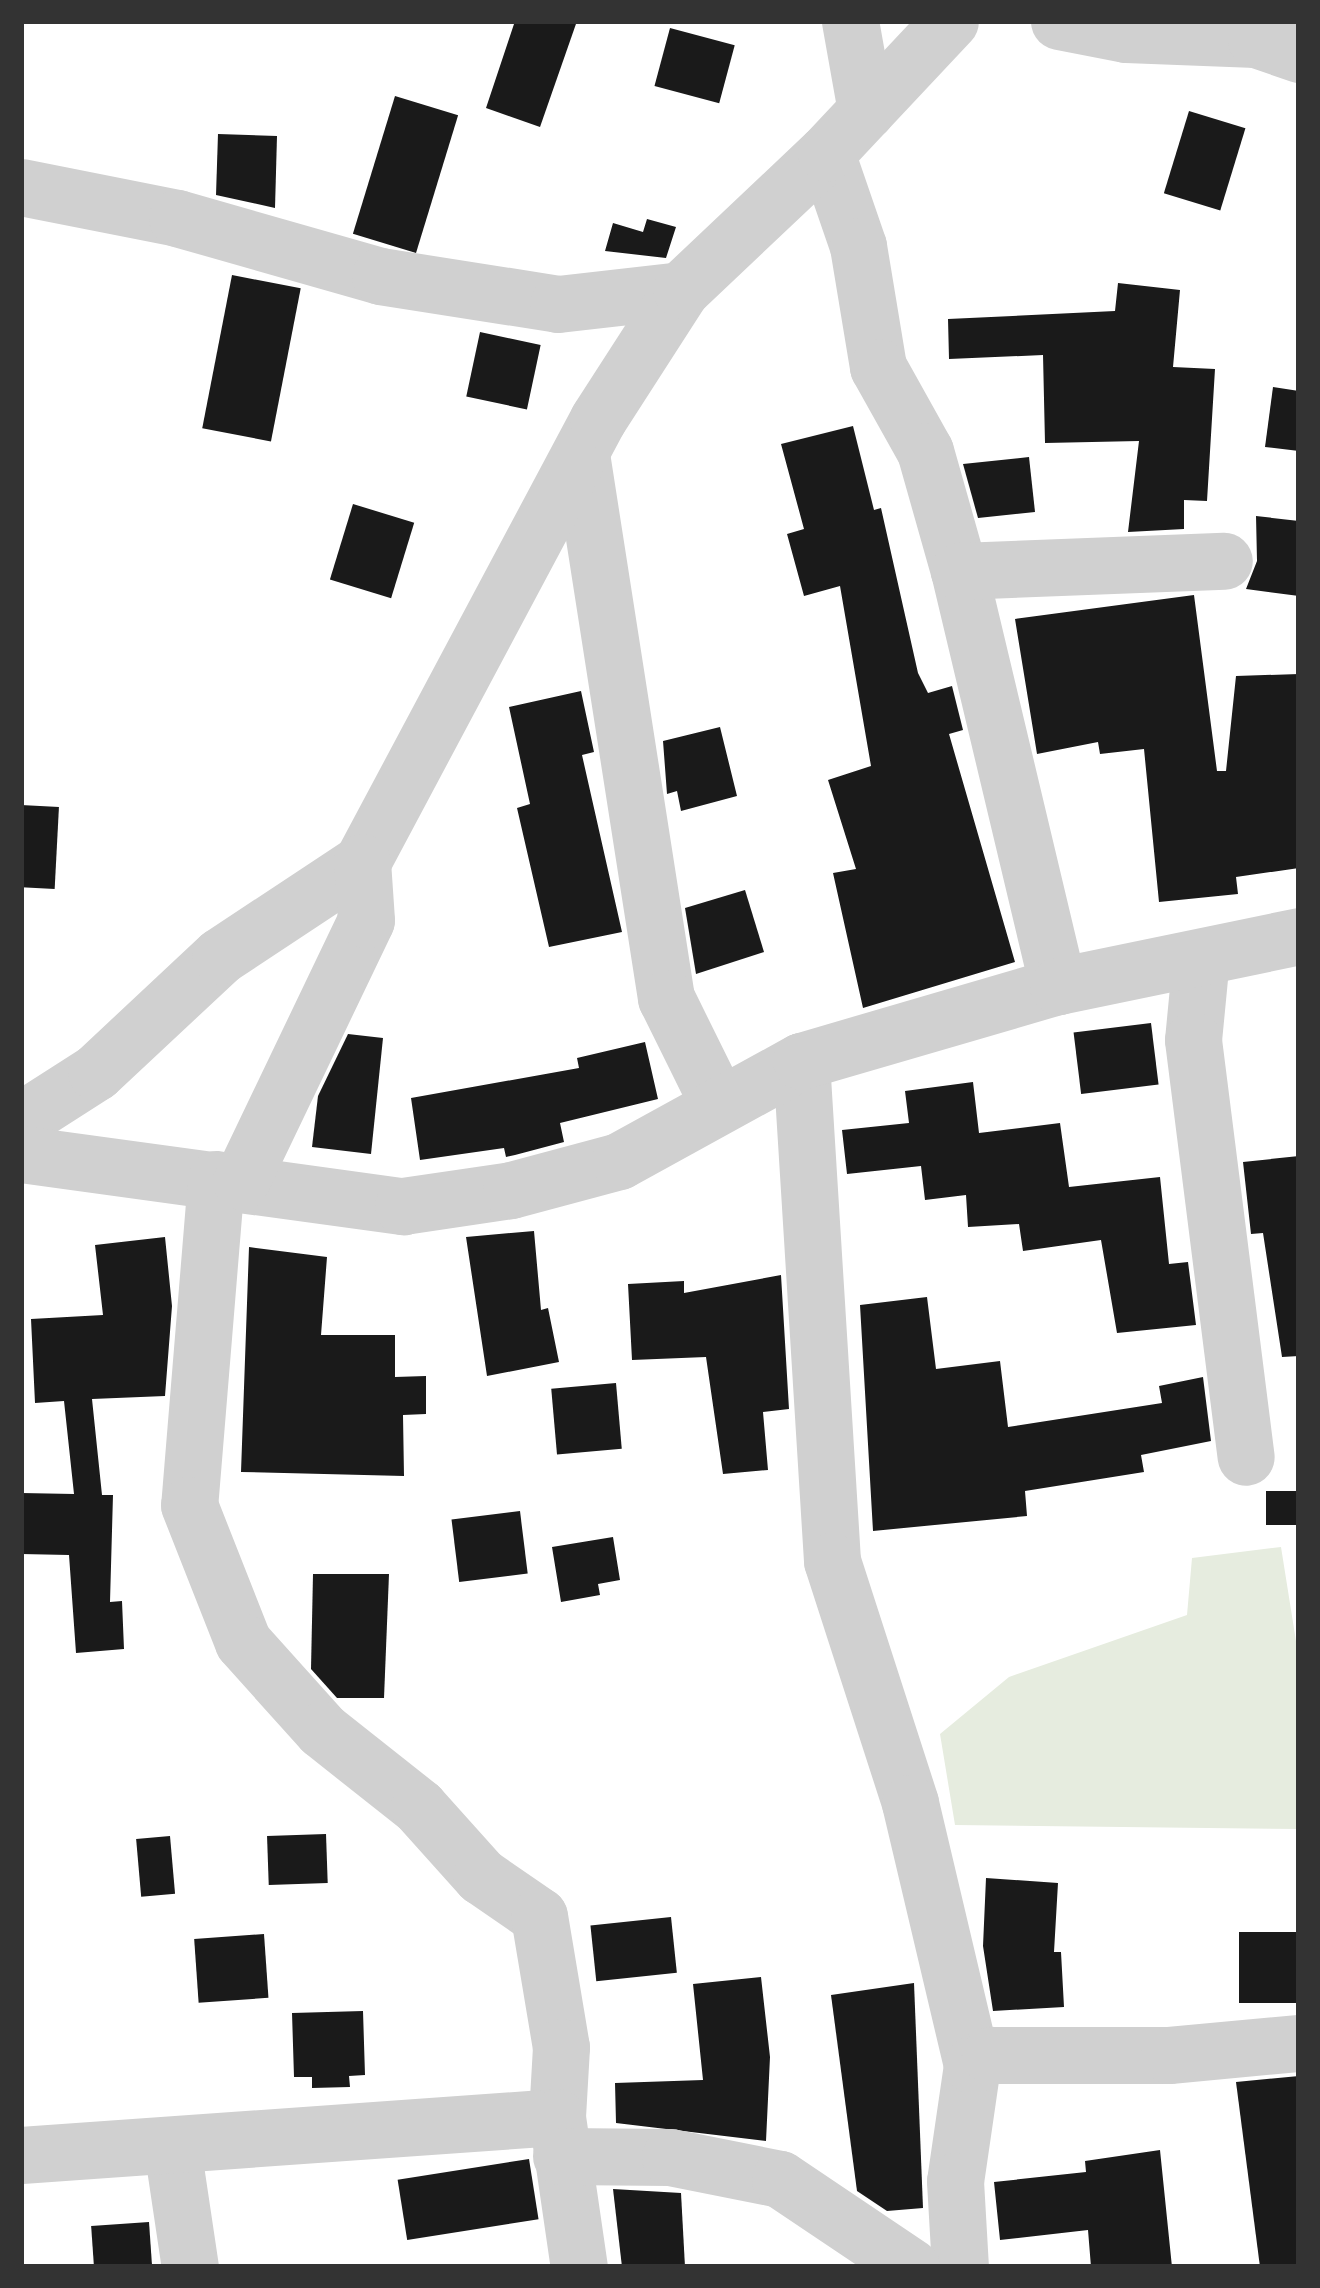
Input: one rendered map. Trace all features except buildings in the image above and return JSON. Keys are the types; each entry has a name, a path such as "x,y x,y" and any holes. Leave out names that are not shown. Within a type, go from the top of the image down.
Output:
{"street":[{"path":"850,21 866,111"},
{"path":"21,1120 96,1072 220,956 362,862 581,454 681,290 826,153 950,21"},
{"path":"1059,21 1126,34 1256,39 1299,54"},
{"path":"826,153 858,246 878,367 925,451 959,571 1058,986"},
{"path":"21,187 177,218 402,279 558,304 681,290"},
{"path":"581,454 666,998 717,1101"},
{"path":"959,571 1224,561"},
{"path":"362,862 366,920 228,1180 189,1505 243,1642 322,1730 418,1807 481,1876 539,1916 561,2047 559,2137 579,2267"},
{"path":"21,1154 94,1170 228,1180 403,1206 511,1190 619,1161 717,1101 801,1061 1058,986 1299,937"},
{"path":"1201,957 1193,1040 1246,1457"},
{"path":"801,1061 832,1562 910,1803 972,2066 955,2181 960,2267"},
{"path":"972,2066 990,2055 1169,2055 1299,2043"},
{"path":"21,2155 172,2146 559,2137 779,2180 911,2267"},
{"path":"172,2146 190,2267"}],"shaded area":[{"path":"1281,1547 1299,1660 1299,1829 955,1825 940,1734 1009,1677 1187,1615 1192,1558"}]}
